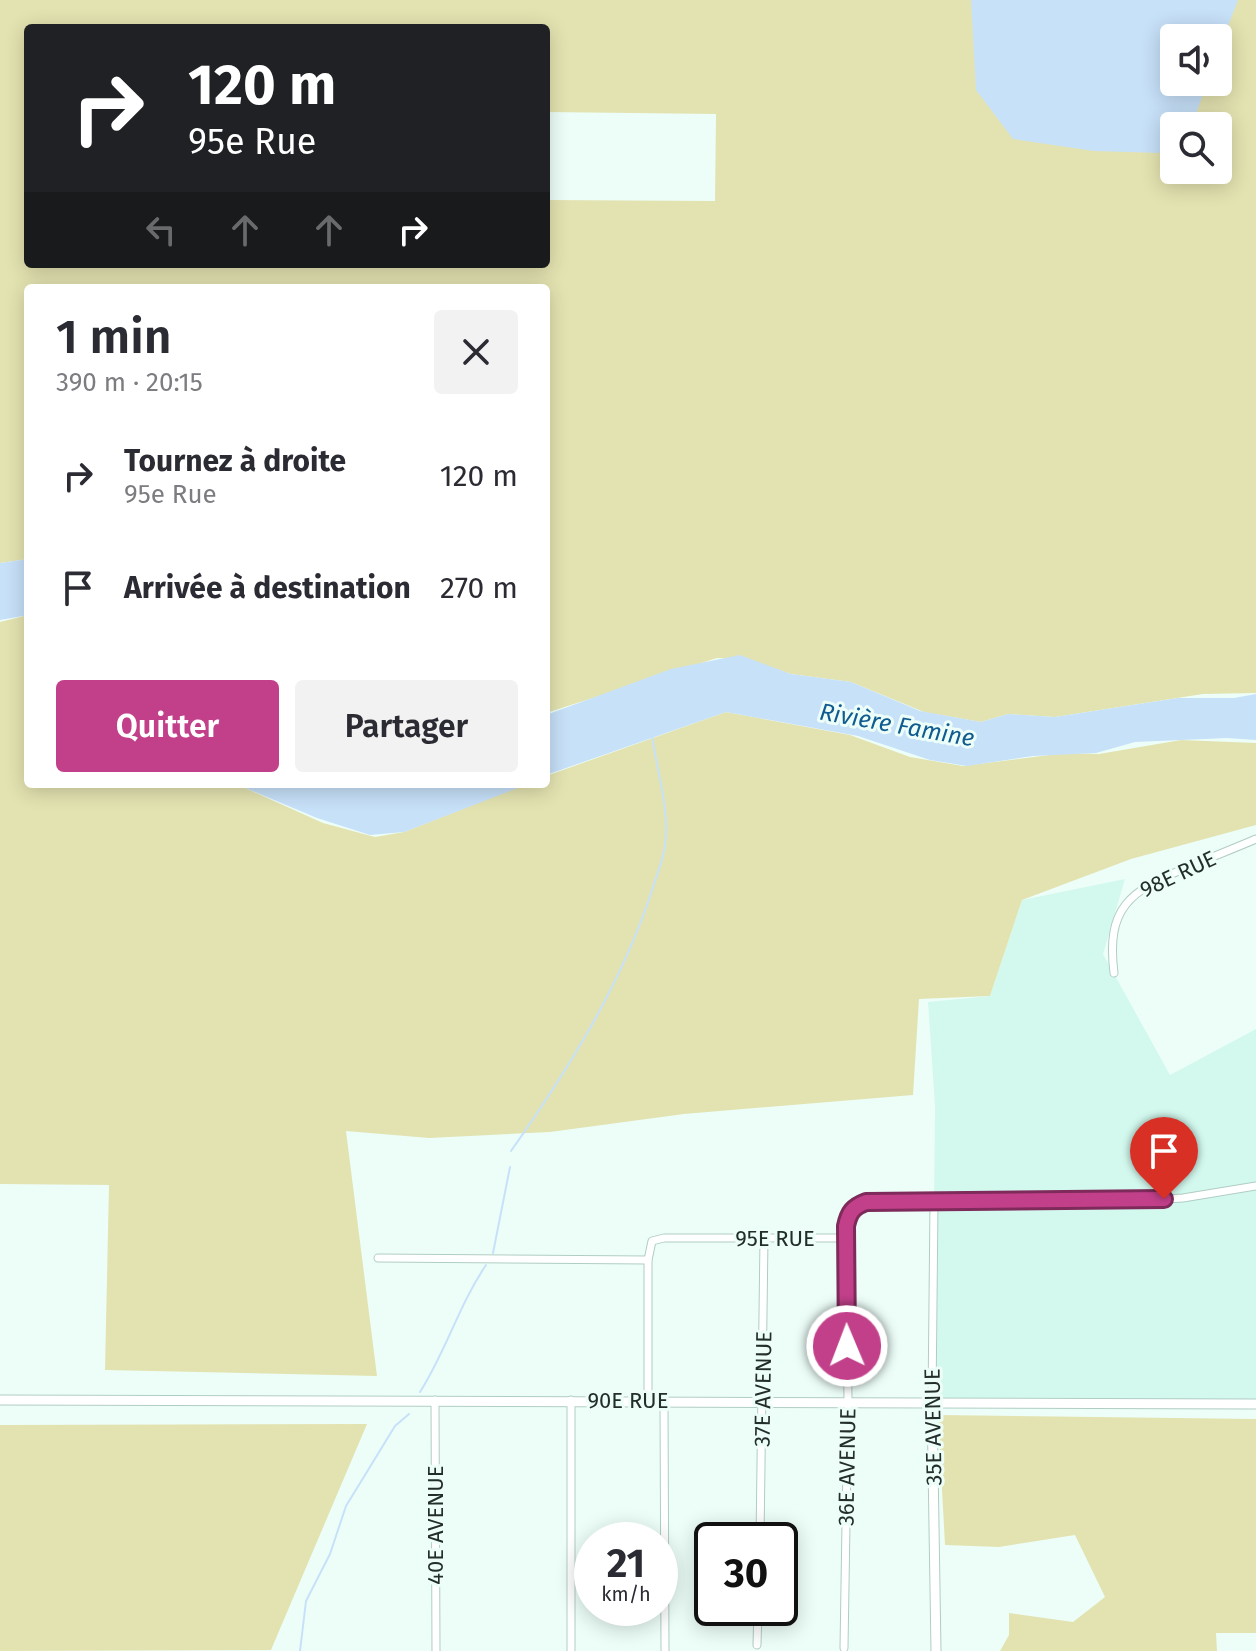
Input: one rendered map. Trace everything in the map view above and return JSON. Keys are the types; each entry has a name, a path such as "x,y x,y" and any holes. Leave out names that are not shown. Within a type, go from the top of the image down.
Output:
{"street":[{"name":"98E RUE","path":"1114,973 1111,940 1121,910 1130,897 1159,879 1256,839"},
{"name":"95E RUE","path":"648,1260 652,1241 664,1238 846,1238 848,1214 855,1206 866,1202 1183,1198 1256,1186"},
{"name":"35E AVENUE","path":"934,1203 932,1401 936,1651"},
{"name":"37E AVENUE","path":"761,1522 764,1238"},
{"name":"36E AVENUE","path":"844,1648 848,1400 846,1238"},
{"path":"378,1258 648,1260 648,1400"},
{"name":"90E RUE","path":"0,1400 848,1400 1256,1404"},
{"name":"40E AVENUE","path":"435,1400 436,1651"},
{"path":"571,1400 571,1651"},
{"path":"664,1400 665,1651"},
{"path":"757,1645 758,1626"}],"shaded area":[{"path":"1125,879 1103,954 1170,1075 1256,1029 1256,1404 932,1401 935,1106 928,1002 990,996 1022,900"}],"green space":[{"path":"0,0 1256,0 1256,693 1203,694 1055,717 1008,714 981,722 924,712 851,682 791,674 748,659 717,658 550,712 550,284 24,284 24,560 0,563"},
{"path":"24,616 24,788 245,788 323,823 375,837 404,832 516,788 550,788 550,775 726,712 850,735 910,757 963,766 1065,753 1099,754 1181,740 1256,743 1256,825 1131,859 1022,900 990,996 919,999 913,1095 684,1114 550,1132 429,1138 346,1131 377,1376 105,1370 109,1185 0,1184 0,622"},
{"path":"938,1415 1256,1419 1256,1633 1216,1633 1217,1651 1000,1651 1009,1635 1009,1613 1073,1622 1105,1597 1075,1535 999,1547 945,1545"},
{"path":"367,1424 271,1650 0,1651 0,1425"}],"water":[{"path":"971,0 1238,0 1229,24 1160,24 1160,96 1202,96 1197,112 1160,112 1160,153 1094,151 1013,139 976,90"},
{"path":"24,560 24,616 0,620 0,563"},
{"name":"Rivière Famine","path":"740,655 791,674 851,682 920,711 981,722 1008,714 1055,717 1178,698 1234,698 1256,694 1256,740 1227,738 1135,742 1096,753 1033,756 967,766 930,760 858,736 726,712 550,774 550,714 671,669"},
{"path":"246,788 518,788 404,832 370,835 317,818"}],"waterway":[{"path":"511,1151 553,1089 610,991 653,887 663,856 666,833 652,736"},
{"path":"493,1253 510,1167"},
{"path":"420,1392 486,1265"},
{"path":"300,1651 306,1601 330,1554 346,1506 395,1426 409,1414"}],"route":[{"path":"847,1346 846,1226 848,1214 855,1206 866,1202 1164,1199"}]}
